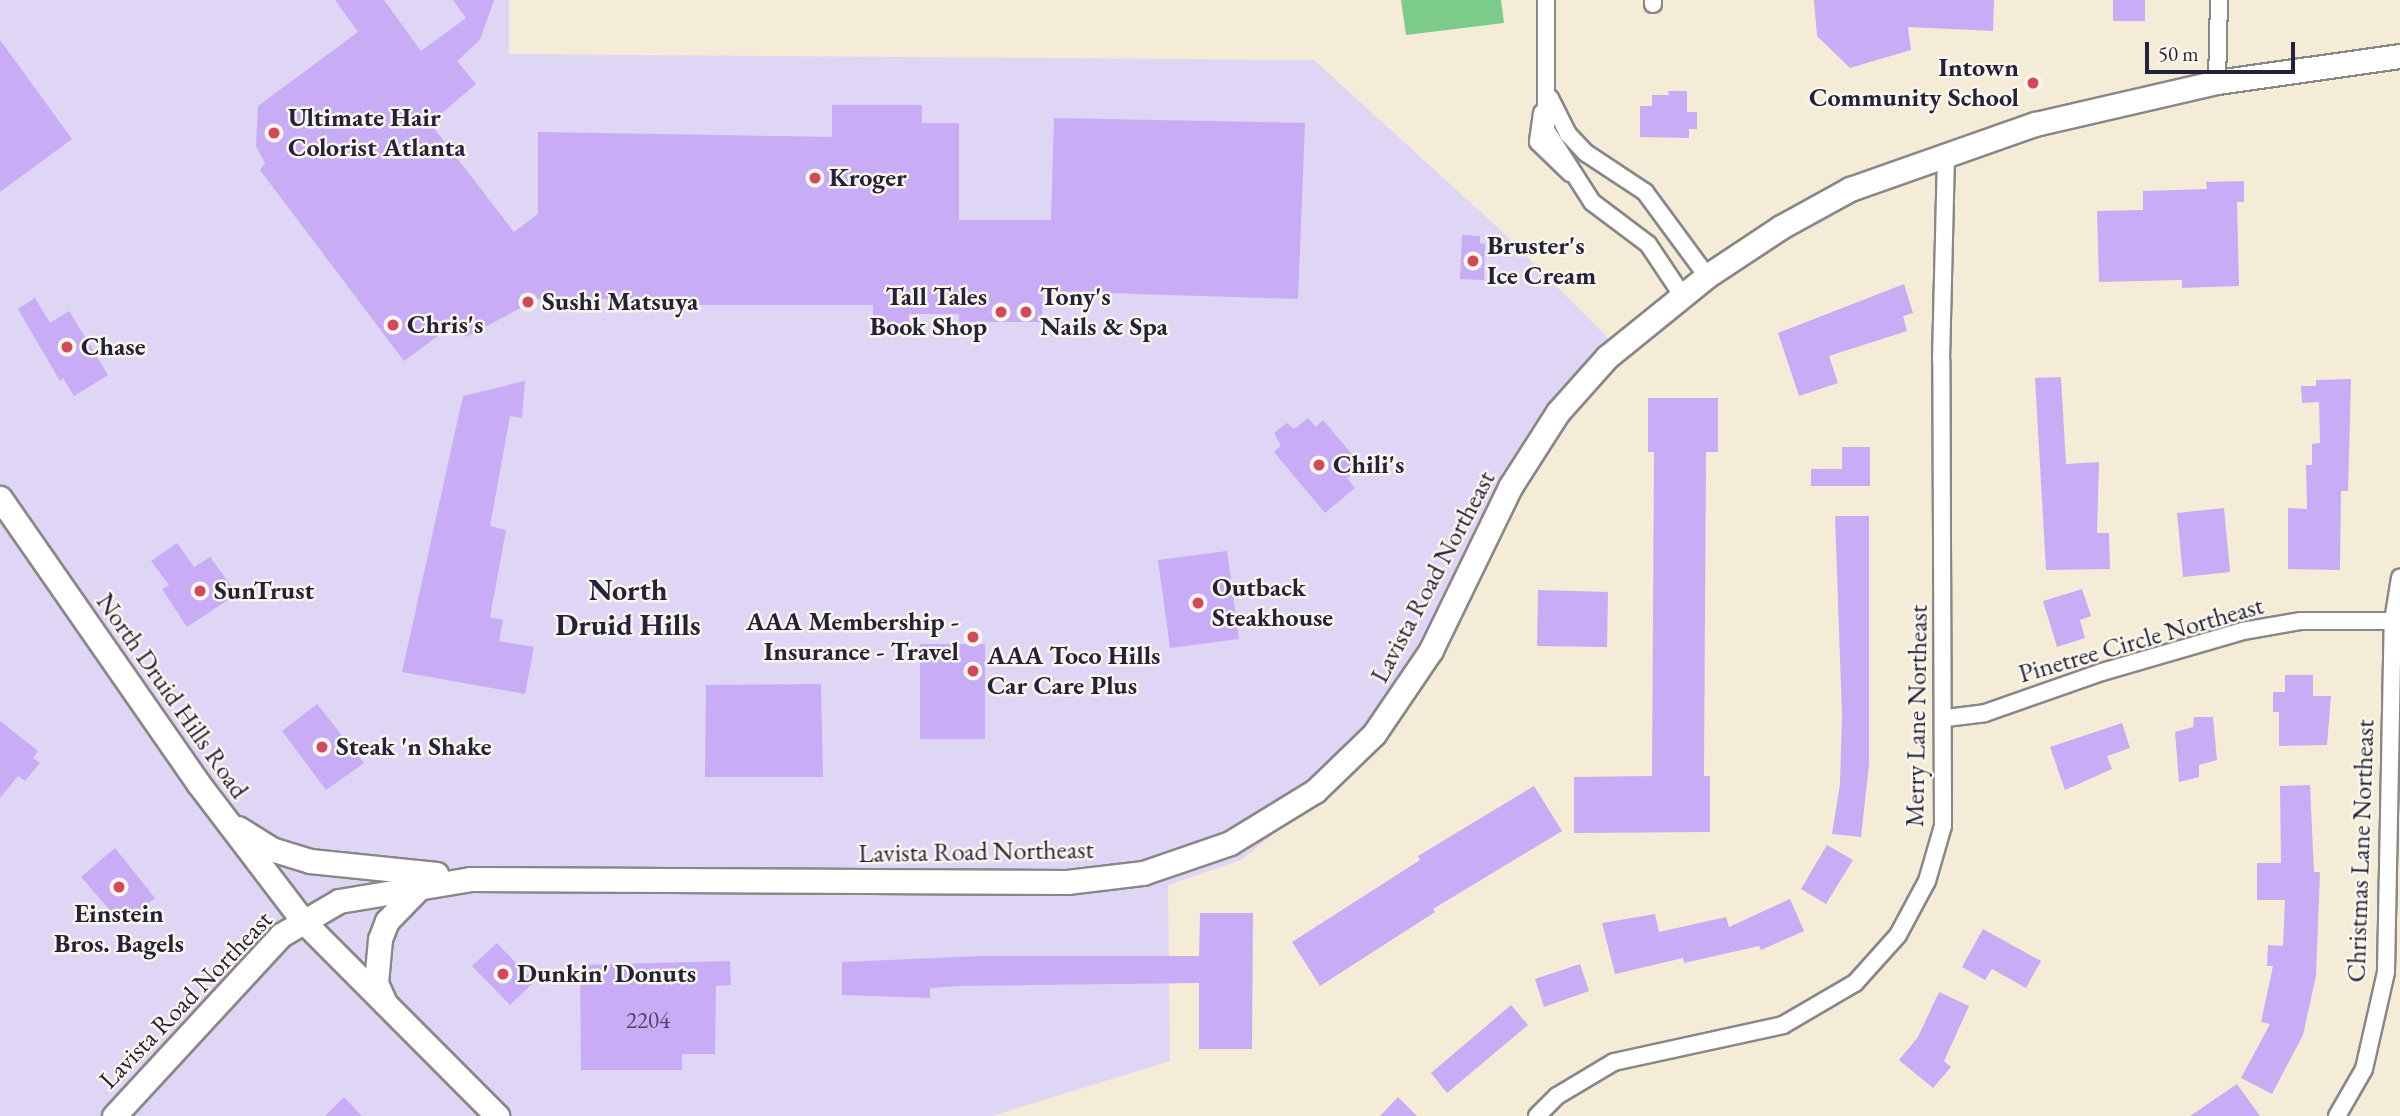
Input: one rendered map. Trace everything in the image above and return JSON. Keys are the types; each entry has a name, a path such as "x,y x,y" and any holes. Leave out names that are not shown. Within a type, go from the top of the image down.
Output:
{"main road":[{"name":"Lavista Road Northeast","path":"114,1116 281,935 339,901 423,884 470,879 1068,882 1143,873 1230,843 1315,791 1374,734 1431,650 1510,487 1558,412 1607,357 1707,276 1781,227 1850,189 2059,118 2217,82 2400,56"},
{"name":"North Druid Hills Road","path":"0,498 221,816 304,922 497,1116"},
{"path":"221,816 271,849 310,861 470,879"},
{"path":"388,1009 376,983 380,939 387,921 423,884"}],"street":[{"path":"1545,0 1548,94 1546,130 1605,214 1648,244 1682,295"},
{"path":"2217,82 2219,0"},
{"path":"1548,94 1568,134 1586,153 1645,192 1707,276"},
{"name":"Merry Lane Northeast","path":"1537,1116 1557,1096 1614,1062 1783,1025 1855,983 1898,935 1927,881 1943,826 1946,718 1941,360 1946,157"},
{"name":"Christmas Lane Northeast","path":"2337,1116 2364,1069 2386,972 2393,621 2400,578"},
{"name":"Pinetree Circle Northeast","path":"1946,718 1985,713 2102,671 2243,631 2301,621 2393,621"}],"shaded area":[{"path":"0,0 509,0 509,54 1314,60 1495,225 1620,350 1510,481 1480,564 1412,699 1338,782 1241,860 1168,885 1170,1061 992,1116 0,1116"}],"green space":[{"path":"1401,0 1501,0 1504,23 1406,35"}],"building":[{"path":"335,0 384,0 421,51 466,18 453,0 494,0 480,40 457,61 476,84 430,123 514,232 538,214 538,132 832,137 832,105 922,105 922,123 959,123 959,220 1051,220 1054,118 1305,123 1298,299 1043,291 1042,322 959,322 959,314 909,314 909,324 873,324 873,305 670,305 670,299 538,299 466,337 457,322 404,361 260,170 265,163 256,146 258,106 358,32"},
{"path":"1814,0 1994,0 1993,31 1908,27 1911,50 1850,68 1817,36"},
{"path":"2113,0 2145,0 2145,21 2113,21"},
{"path":"0,40 72,139 0,192"},
{"path":"1668,91 1687,91 1687,112 1697,112 1697,129 1689,129 1689,138 1640,137 1640,106 1652,106 1652,95 1669,95"},
{"path":"2244,181 2244,202 2237,202 2239,286 2182,288 2182,280 2099,282 2097,211 2143,210 2143,191 2207,189 2206,182"},
{"name":"Bruster's Ice Cream","path":"1462,235 1480,236 1480,243 1485,244 1484,280 1460,279"},
{"path":"1904,284 1913,313 1903,316 1907,331 1829,356 1838,383 1799,396 1778,333"},
{"name":"Chase","path":"35,298 50,323 69,311 108,375 74,396 63,378 60,381 18,309"},
{"path":"2061,377 2066,464 2099,462 2097,533 2109,533 2110,569 2046,570 2035,378"},
{"path":"2351,379 2348,491 2341,491 2340,570 2288,569 2288,508 2307,509 2306,465 2312,465 2312,444 2320,443 2319,402 2302,403 2301,386 2316,386 2316,380"},
{"path":"525,381 522,418 510,416 490,526 506,530 490,617 503,620 499,641 534,647 525,694 402,672 463,396"},
{"path":"1648,398 1718,398 1718,452 1706,452 1704,776 1710,776 1710,832 1574,833 1574,777 1652,776 1654,452 1648,452"},
{"path":"1308,418 1316,427 1323,420 1362,466 1347,478 1355,488 1325,513 1274,452 1281,446 1274,433 1287,423 1294,429"},
{"path":"1842,447 1870,447 1870,486 1811,486 1811,469 1842,469"},
{"path":"2224,508 2230,572 2183,577 2177,513"},
{"path":"1835,516 1869,516 1869,765 1861,837 1832,834 1840,784 1842,716"},
{"name":"SunTrust","path":"177,543 194,567 210,557 237,594 187,627 162,589 169,585 151,561"},
{"path":"1227,551 1239,639 1170,648 1158,560"},
{"path":"2082,589 2091,616 2080,620 2085,638 2057,647 2043,601"},
{"path":"1538,590 1608,592 1607,647 1537,646"},
{"path":"920,644 985,644 985,739 920,739"},
{"path":"2285,675 2313,675 2313,696 2331,696 2327,745 2279,746 2279,712 2273,712 2273,692 2285,692"},
{"path":"821,684 823,777 705,777 706,685"},
{"name":"Steak 'n Shake","path":"317,704 364,763 326,790 282,731"},
{"path":"2194,717 2213,717 2217,760 2199,765 2199,777 2179,782 2175,732 2193,727"},
{"path":"0,721 38,751 33,758 40,763 25,781 18,776 0,798"},
{"path":"2122,723 2130,748 2107,756 2112,769 2065,790 2050,747"},
{"path":"2310,785 2314,872 2320,872 2316,976 2303,1035 2272,1094 2241,1078 2270,1024 2261,1022 2273,966 2267,966 2268,945 2283,946 2285,900 2257,900 2257,863 2281,863 2280,786"},
{"path":"1534,786 1562,831 1433,909 1435,912 1320,986 1292,942 1420,860 1418,856"},
{"path":"1827,845 1853,860 1826,904 1801,889"},
{"name":"Einstein Bros. Bagels","path":"115,848 155,898 122,924 81,877"},
{"path":"1790,899 1804,931 1761,950 1759,946 1684,963 1683,958 1615,974 1602,923 1655,914 1659,932 1726,917 1729,927"},
{"path":"1200,913 1253,913 1252,1049 1199,1049 1199,983 958,986 930,988 930,998 842,995 842,962 981,956 1199,956"},
{"path":"1983,929 2041,961 2026,988 1992,969 1985,980 1962,967"},
{"name":"Dunkin' Donuts","path":"497,943 534,982 510,1005 472,966"},
{"path":"730,961 731,985 716,986 715,1054 682,1054 682,1070 581,1070 580,965"},
{"path":"1580,964 1589,991 1544,1007 1535,979"},
{"path":"1939,992 1969,1006 1944,1061 1951,1067 1933,1088 1899,1060 1918,1037"},
{"path":"1511,1005 1528,1025 1447,1093 1431,1073"},
{"path":"2237,1084 2260,1116 2190,1116"},
{"path":"344,1097 362,1116 325,1116"},
{"path":"1398,1097 1417,1116 1380,1116"}],"place":[{"name":"Intown Community School","path":"2033,83"},
{"name":"Ultimate Hair Colorist Atlanta","path":"274,133"},
{"name":"Kroger","path":"815,178"},
{"name":"Bruster's Ice Cream","path":"1473,261"},
{"name":"Sushi Matsuya","path":"528,302"},
{"name":"Tall Tales Book Shop","path":"1001,312"},
{"name":"Tony's Nails & Spa","path":"1026,312"},
{"name":"Chris's","path":"393,325"},
{"name":"Chase","path":"67,347"},
{"name":"Chili's","path":"1319,465"},
{"name":"SunTrust","path":"200,591"},
{"name":"Outback Steakhouse","path":"1198,603"},
{"name":"AAA Membership - Insurance - Travel","path":"973,637"},
{"name":"AAA Toco Hills Car Care Plus","path":"973,671"},
{"name":"Steak 'n Shake","path":"322,747"},
{"name":"Einstein Bros. Bagels","path":"119,887"},
{"name":"Dunkin' Donuts","path":"503,974"}],"district":[{"name":"North Druid Hills","path":"628,607"}]}
